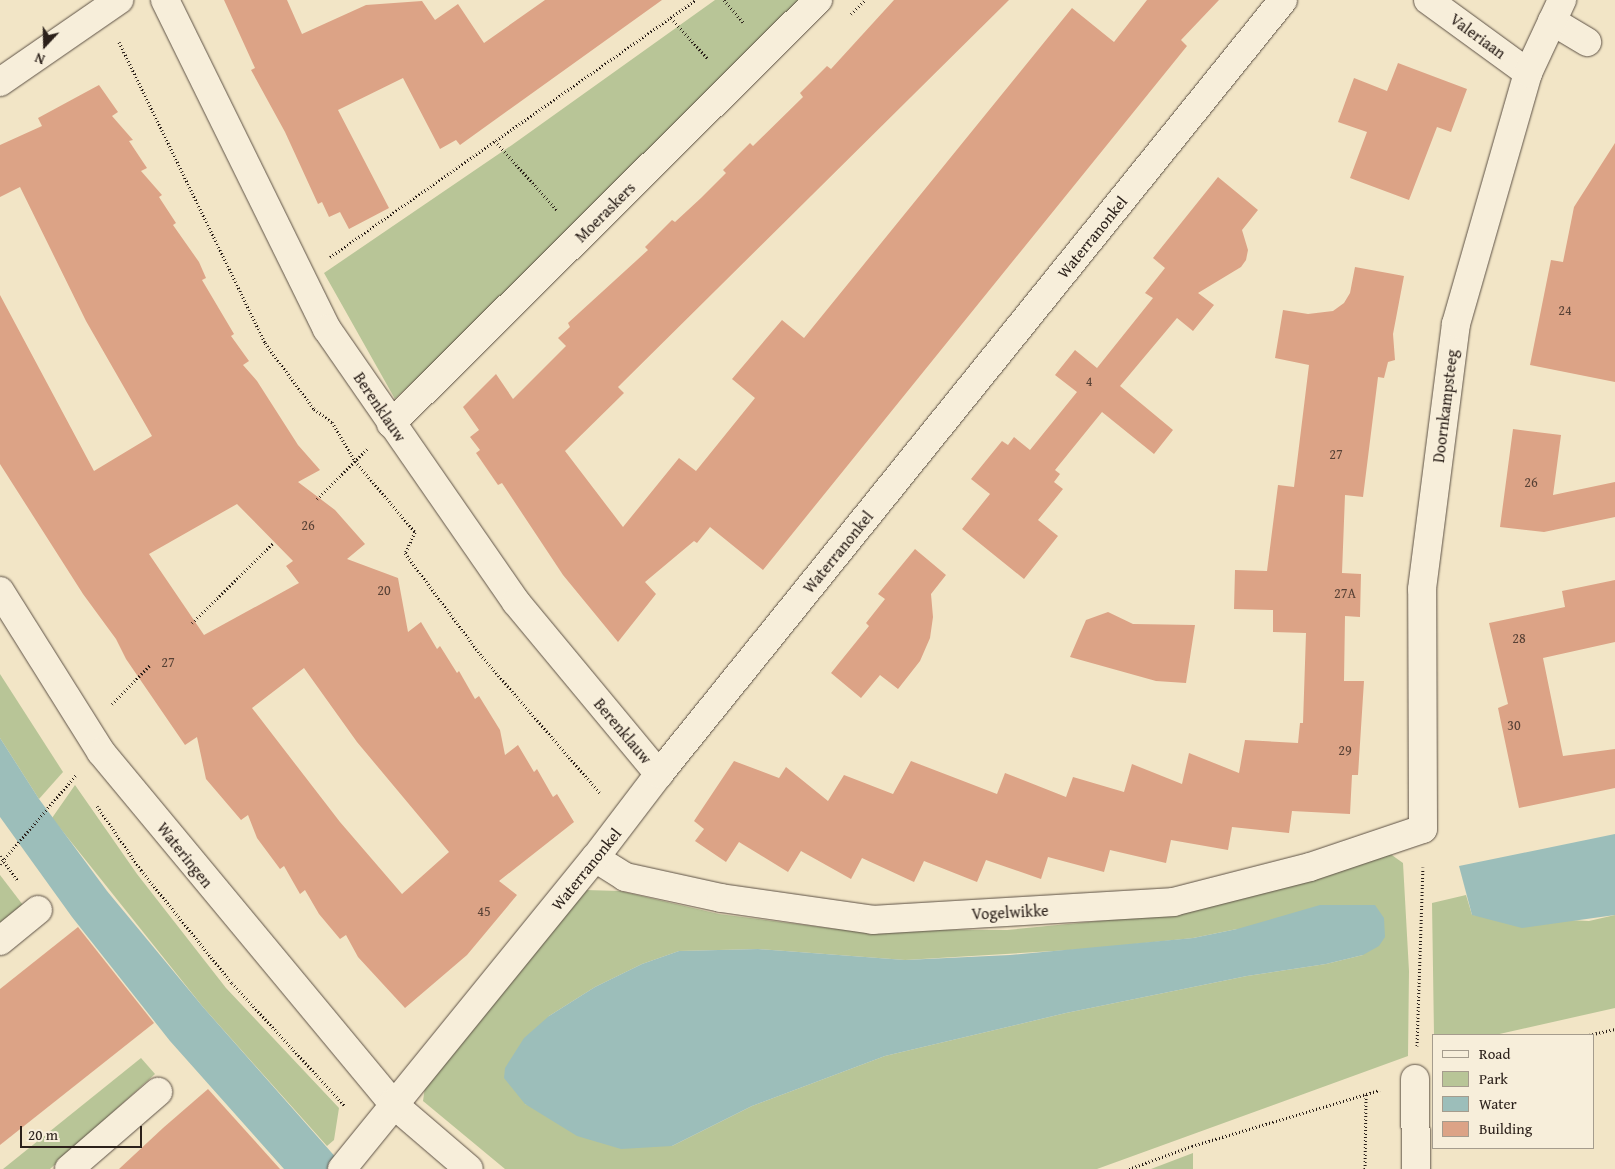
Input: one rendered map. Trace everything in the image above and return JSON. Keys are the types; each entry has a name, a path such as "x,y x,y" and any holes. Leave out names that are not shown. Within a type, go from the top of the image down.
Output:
{"street":[{"path":"0,82 119,0"},
{"name":"Berenklauw","path":"165,0 300,278 327,329 516,602 659,774"},
{"name":"Moeraskers","path":"391,424 818,0"},
{"name":"Waterranonkel","path":"348,1161 392,1103 595,858 659,774 1283,0"},
{"name":"Valeriaan","path":"1428,0 1528,73"},
{"path":"1557,10 1587,42"},
{"name":"Doornkampsteeg","path":"1423,829 1422,589 1456,324 1528,73 1557,10"},
{"name":"Wateringen","path":"0,591 86,731 268,956 392,1103 469,1169"},
{"name":"Vogelwikke","path":"595,858 626,877 721,898 873,920 1173,902 1310,867 1423,829"},
{"path":"0,941 38,910"},
{"path":"1415,1079 1416,1169"},
{"path":"69,1169 158,1092"}],"path":[{"path":"300,278 696,0"},
{"path":"117,40 266,343 314,409 332,422 355,461 414,532 405,552 480,654 624,820"},
{"path":"495,141 580,236"},
{"path":"317,499 391,424"},
{"path":"192,622 274,542"},
{"path":"86,731 150,666"},
{"path":"70,768 81,784"},
{"path":"0,864 62,790"},
{"path":"92,799 141,870 232,983 303,1063 370,1131"},
{"path":"1130,1169 1192,1146 1415,1079 1422,973 1423,829"},
{"path":"1592,1034 1615,1028"},
{"path":"1365,1169 1366,1094"}],"green space":[{"path":"715,0 806,0 581,223 395,399 324,273 512,145"},
{"path":"0,674 63,772 39,799 0,738"},
{"path":"75,785 137,874 226,988 339,1108 334,1140 327,1146 203,1007 52,818"},
{"path":"1389,853 1403,863 1409,971 1408,1056 1097,1169 505,1169 423,1101 425,1087 585,890 620,891 719,914 836,929 1007,930 1130,918","holes":["1237,929 1363,955 1326,964 1247,976 1066,1013 885,1056 752,1106 672,1146 525,1104 549,1016 595,987 642,964 679,951 758,949 905,960 1087,949 1193,938"]},
{"path":"0,875 26,909 0,930"},
{"path":"1466,895 1472,915 1589,921 1615,915 1615,1008 1499,1034 1434,1034 1432,903"},
{"path":"141,1058 155,1074 50,1169 3,1169"},
{"path":"1193,1153 1193,1169 1151,1169"}],"water":[{"path":"0,738 39,799 107,891 203,1007 346,1169 284,1169 170,1041 72,917 0,817"},
{"path":"1615,834 1615,915 1522,928 1472,915 1459,866"},
{"path":"1320,905 1375,905 1384,918 1385,937 1379,946 1363,955 1326,964 1247,976 1066,1013 885,1056 752,1106 672,1146 621,1149 577,1136 525,1104 504,1078 505,1068 524,1038 549,1016 595,987 642,964 679,951 758,949 905,960 1010,955 1193,938 1237,929"}],"building":[{"path":"224,0 287,0 302,34 366,5 422,1 435,20 458,4 484,43 545,0 662,0 460,145 456,140 440,149 403,78 338,110 389,208 349,229 340,212 329,217 322,202 318,204 285,132 251,70 255,68"},
{"path":"894,0 1009,0 618,387 624,393 565,451 623,527 679,458 696,471 755,398 732,379 782,320 804,338 1072,8 1114,42 1147,0 1219,0 1181,40 1187,46 763,570 710,527 697,543 694,541 645,582 656,594 618,642 563,575 502,483 498,485 476,453 480,450 470,437 479,430 463,407 496,374 513,399 566,346 558,338 570,327 568,323 648,250 645,247 672,220 675,222 701,198 726,173 723,170 750,143 753,146 803,97 800,93 827,66 831,69"},
{"path":"1398,63 1467,89 1451,132 1437,127 1409,200 1350,178 1367,132 1338,122 1354,78 1387,91"},
{"path":"99,85 118,112 112,116 133,140 129,141 147,168 141,171 162,195 159,197 176,223 173,225 199,262 206,278 202,280 234,334 231,336 249,361 243,365 257,381 298,445 320,470 298,482 335,510 365,544 347,559 398,578 408,632 421,622 437,649 440,646 457,673 459,671 475,699 479,696 500,730 505,755 518,745 534,772 537,769 553,797 557,794 574,822 499,881 517,895 467,955 405,1008 358,957 346,935 340,939 319,914 305,890 300,894 284,866 280,869 257,838 248,815 241,820 206,779 197,737 185,745 126,659 116,639 83,594 0,464 0,295 94,471 152,436 86,321 20,187 0,197 0,145 42,126 38,118","holes":["237,504 293,561 286,566 299,583 204,635 149,554","304,668 357,742 449,852 402,894 340,822 252,708"]},
{"path":"1615,143 1615,382 1530,365 1551,260 1563,262 1574,207"},
{"path":"1218,177 1258,210 1242,230 1248,250 1246,260 1241,267 1198,293 1214,305 1193,331 1177,318 1120,386 1173,430 1154,454 1102,412 1055,470 1060,474 1054,482 1063,489 1038,520 1058,536 1024,579 962,529 990,494 971,479 1002,441 1008,445 1014,437 1030,450 1077,392 1055,375 1075,350 1097,368 1153,298 1145,293 1165,268 1153,258"},
{"path":"1355,267 1404,276 1393,334 1395,360 1388,362 1384,378 1378,377 1363,497 1345,495 1342,573 1361,574 1360,617 1345,616 1344,681 1364,681 1358,775 1352,775 1350,814 1292,811 1289,833 1232,827 1228,850 1171,840 1166,863 1110,850 1104,872 1048,857 1041,879 986,860 977,882 924,861 914,882 862,858 851,879 801,851 788,872 739,842 726,862 695,841 704,829 694,821 734,761 779,778 786,767 828,801 844,775 893,794 911,761 997,794 1005,773 1066,797 1073,777 1124,792 1132,764 1182,784 1189,753 1239,773 1245,740 1298,743 1300,723 1303,723 1306,633 1273,632 1273,610 1234,609 1235,570 1267,571 1278,485 1294,487 1309,365 1275,358 1283,310 1308,314 1333,311 1344,303 1350,293"},
{"path":"1513,429 1561,435 1553,495 1615,482 1615,517 1544,532 1500,527"},
{"path":"915,549 946,575 931,594 933,617 930,638 920,661 898,689 880,675 861,698 831,673 869,626 866,623 885,599 878,594"},
{"path":"1615,580 1615,642 1543,658 1563,756 1615,749 1615,788 1519,808 1498,708 1508,704 1489,623 1565,607 1562,591"},
{"path":"1108,612 1133,624 1195,625 1186,683 1156,681 1070,657 1086,620"},
{"path":"78,927 154,1023 0,1145 0,989"},
{"path":"208,1089 280,1169 119,1169 163,1128"}]}
